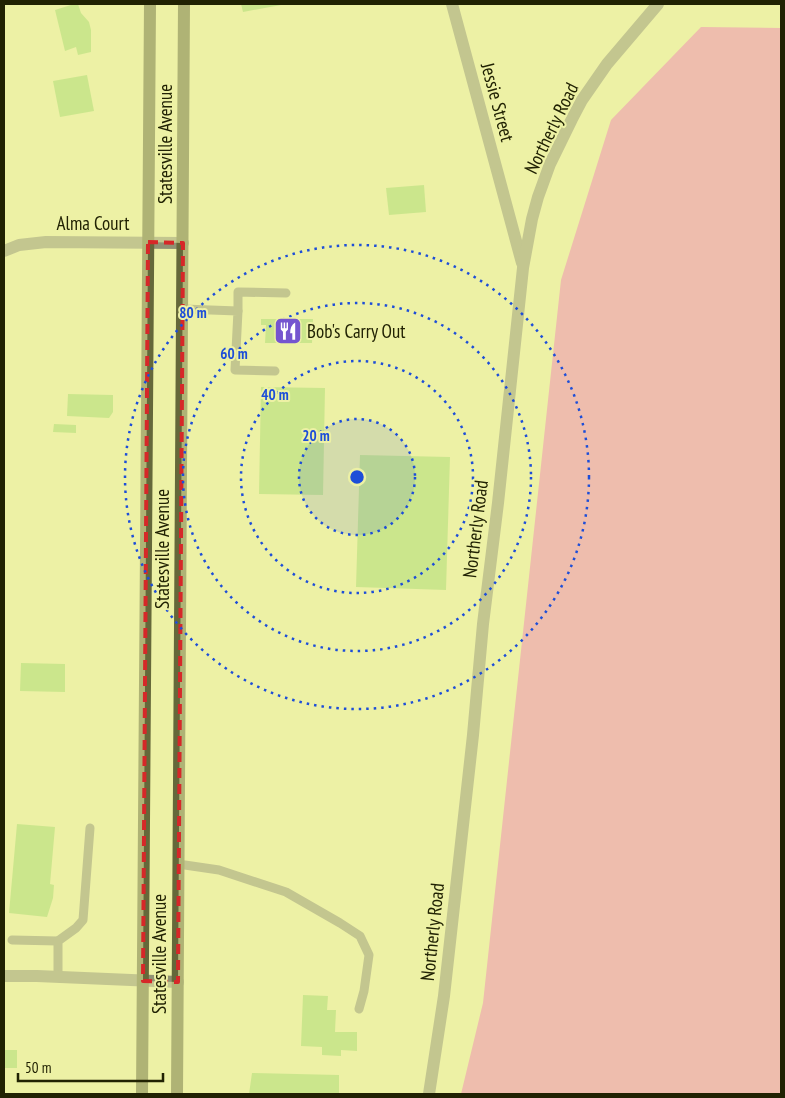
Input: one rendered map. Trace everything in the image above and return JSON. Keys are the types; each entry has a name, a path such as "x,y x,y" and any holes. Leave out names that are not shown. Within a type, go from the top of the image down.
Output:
{"main road":[{"name":"Statesville Avenue","path":"142,1094 150,4"},
{"name":"Statesville Avenue","path":"177,1094 184,4"}],"street":[{"name":"Jessie Street","path":"452,4 523,268"},
{"name":"Northerly Road","path":"429,1094 446,977 523,268 532,219 550,164 582,100 607,64 658,4"},
{"name":"Alma Court","path":"4,251 20,245 46,242 183,243"},
{"path":"4,976 178,982"}],"lane":[{"path":"275,371 236,370 238,292 286,293"},
{"path":"183,309 238,310"},
{"path":"12,940 58,940 76,928 83,920 90,828"},
{"path":"178,864 219,870 286,892 360,936 369,955 364,991 358,1009"},
{"path":"58,940 58,977"}],"highlighted area":[{"path":"148,242 183,243 178,982 143,981"}],"shaded area":[{"path":"701,27 781,28 781,1094 461,1094 483,1003 561,280 611,120"}],"building":[{"path":"78,4 81,13 89,22 91,30 91,52 78,55 76,47 65,51 55,10"},
{"path":"241,4 281,4 281,5 243,12"},
{"path":"87,75 94,111 60,117 53,81"},
{"path":"424,185 426,212 389,215 386,188"},
{"path":"261,319 313,319 312,343 265,343 266,325 261,325"},
{"path":"261,387 325,388 323,495 259,494"},
{"path":"68,394 113,395 113,412 109,418 67,416"},
{"path":"54,424 76,425 76,433 53,432"},
{"path":"360,455 450,457 446,590 356,587"},
{"path":"21,663 65,664 65,692 20,691"},
{"path":"17,824 55,827 50,884 54,885 53,898 47,917 9,913"},
{"path":"303,995 328,996 327,1010 336,1010 335,1032 357,1032 357,1051 341,1050 341,1056 322,1055 322,1047 301,1046"},
{"path":"4,1050 17,1050 17,1068 4,1068"},
{"path":"252,1073 339,1075 339,1094 249,1094"}],"place":[{"name":"Bob's Carry Out","path":"288,331"}]}
